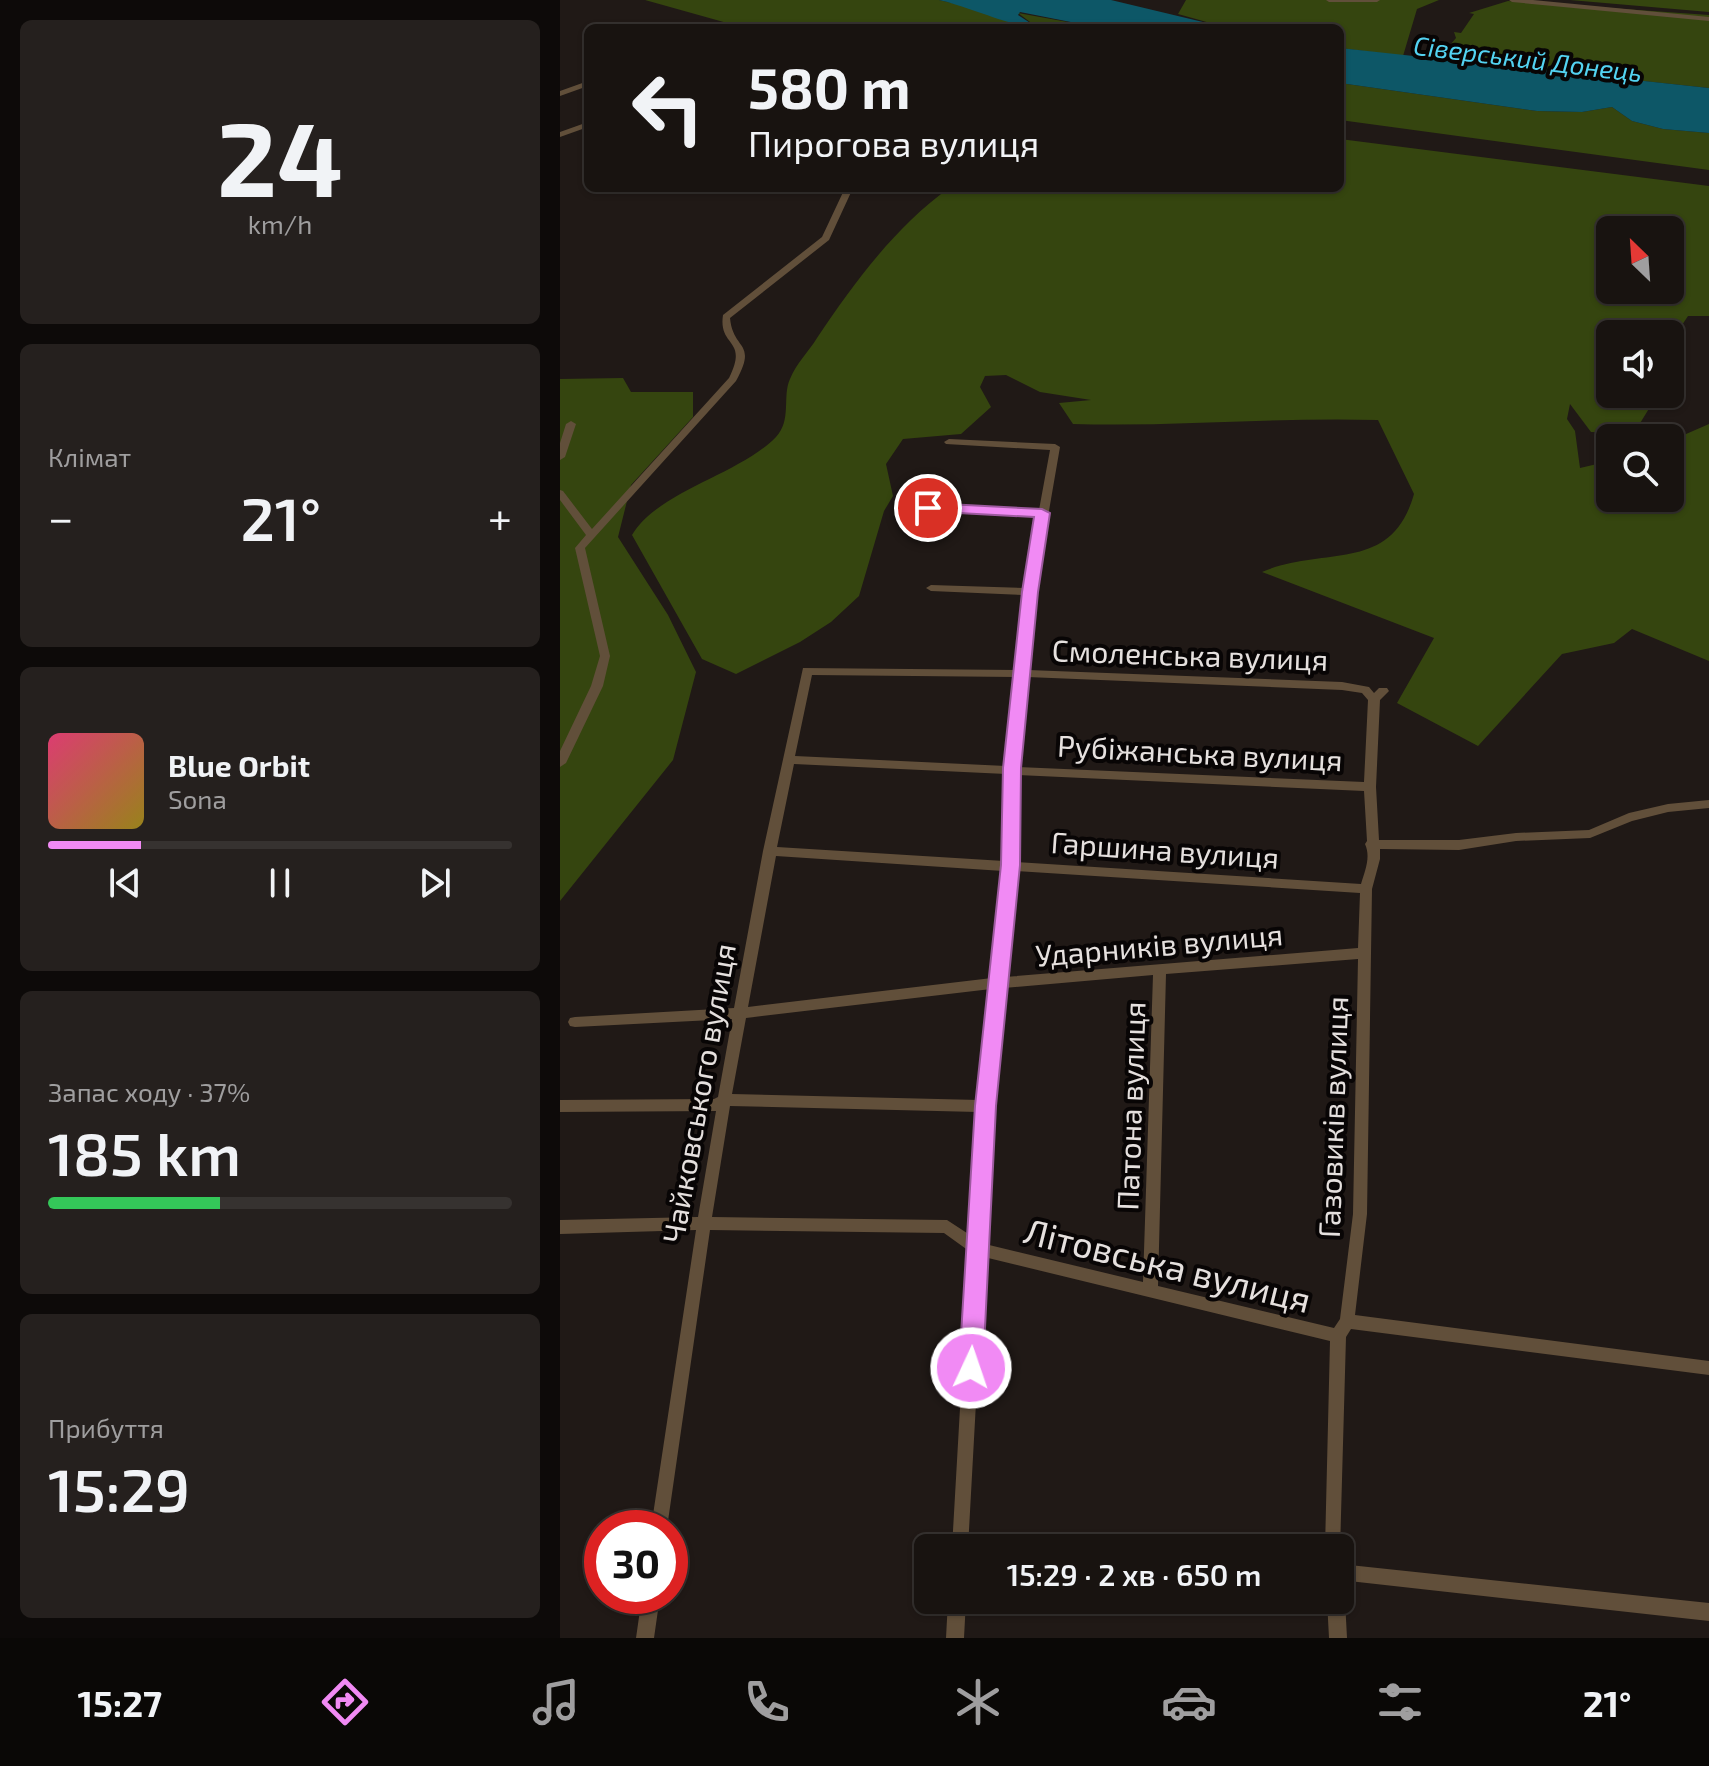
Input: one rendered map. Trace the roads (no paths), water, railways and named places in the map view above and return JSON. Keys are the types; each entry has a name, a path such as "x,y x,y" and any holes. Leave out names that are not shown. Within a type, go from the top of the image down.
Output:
{"street":[{"path":"1329,0 1377,0"},
{"path":"1512,0 1709,19"},
{"path":"560,94 584,85"},
{"path":"560,135 584,126"},
{"path":"560,763 597,686 605,656 580,548 733,379 744,359 744,352 726,327 726,317 826,238 847,192"},
{"path":"560,457 571,424"},
{"path":"949,442 1055,447 1030,592 1012,768 1010,865 985,1106 961,1534"},
{"path":"560,493 590,534"},
{"path":"899,506 1042,513"},
{"path":"931,588 1030,592"},
{"name":"Смоленська вулиця","path":"807,671 1023,673 1342,686 1379,695"},
{"name":"Чайковського вулиця","path":"661,1510 701,1223 769,851 807,671"},
{"name":"Газовиків вулиця","path":"1333,1534 1332,1471 1338,1336 1347,1321 1360,1214 1366,889 1374,859 1370,787 1379,695"},
{"name":"Рубіжанська вулиця","path":"788,760 1370,787"},
{"path":"1371,844 1459,845 1516,837 1590,834 1629,817 1668,808 1709,804"},
{"name":"Гаршина вулиця","path":"769,851 1366,889"},
{"name":"Ударників вулиця","path":"575,1022 741,1013 997,983 1365,953"},
{"name":"Патона вулиця","path":"1150,1292 1160,970"},
{"path":"560,1106 717,1105 724,1100 985,1106"},
{"name":"Літовська вулиця","path":"560,1227 701,1223 947,1227 978,1249 1338,1336"},
{"path":"1347,1321 1709,1368"},
{"path":"1354,1574 1709,1612"},
{"path":"645,1638 648,1614"},
{"path":"955,1638 956,1614"},
{"path":"1337,1614 1338,1638"}],"water":[{"path":"939,0 1111,0 1211,24 1081,24 1020,12 1018,15 1032,24 1017,24"},
{"path":"1344,48 1709,88 1709,133 1663,129 1632,121 1612,107 1582,112 1537,111 1344,84"}],"water label":[{"name":"Сіверський Донець","path":"1528,58"}]}
